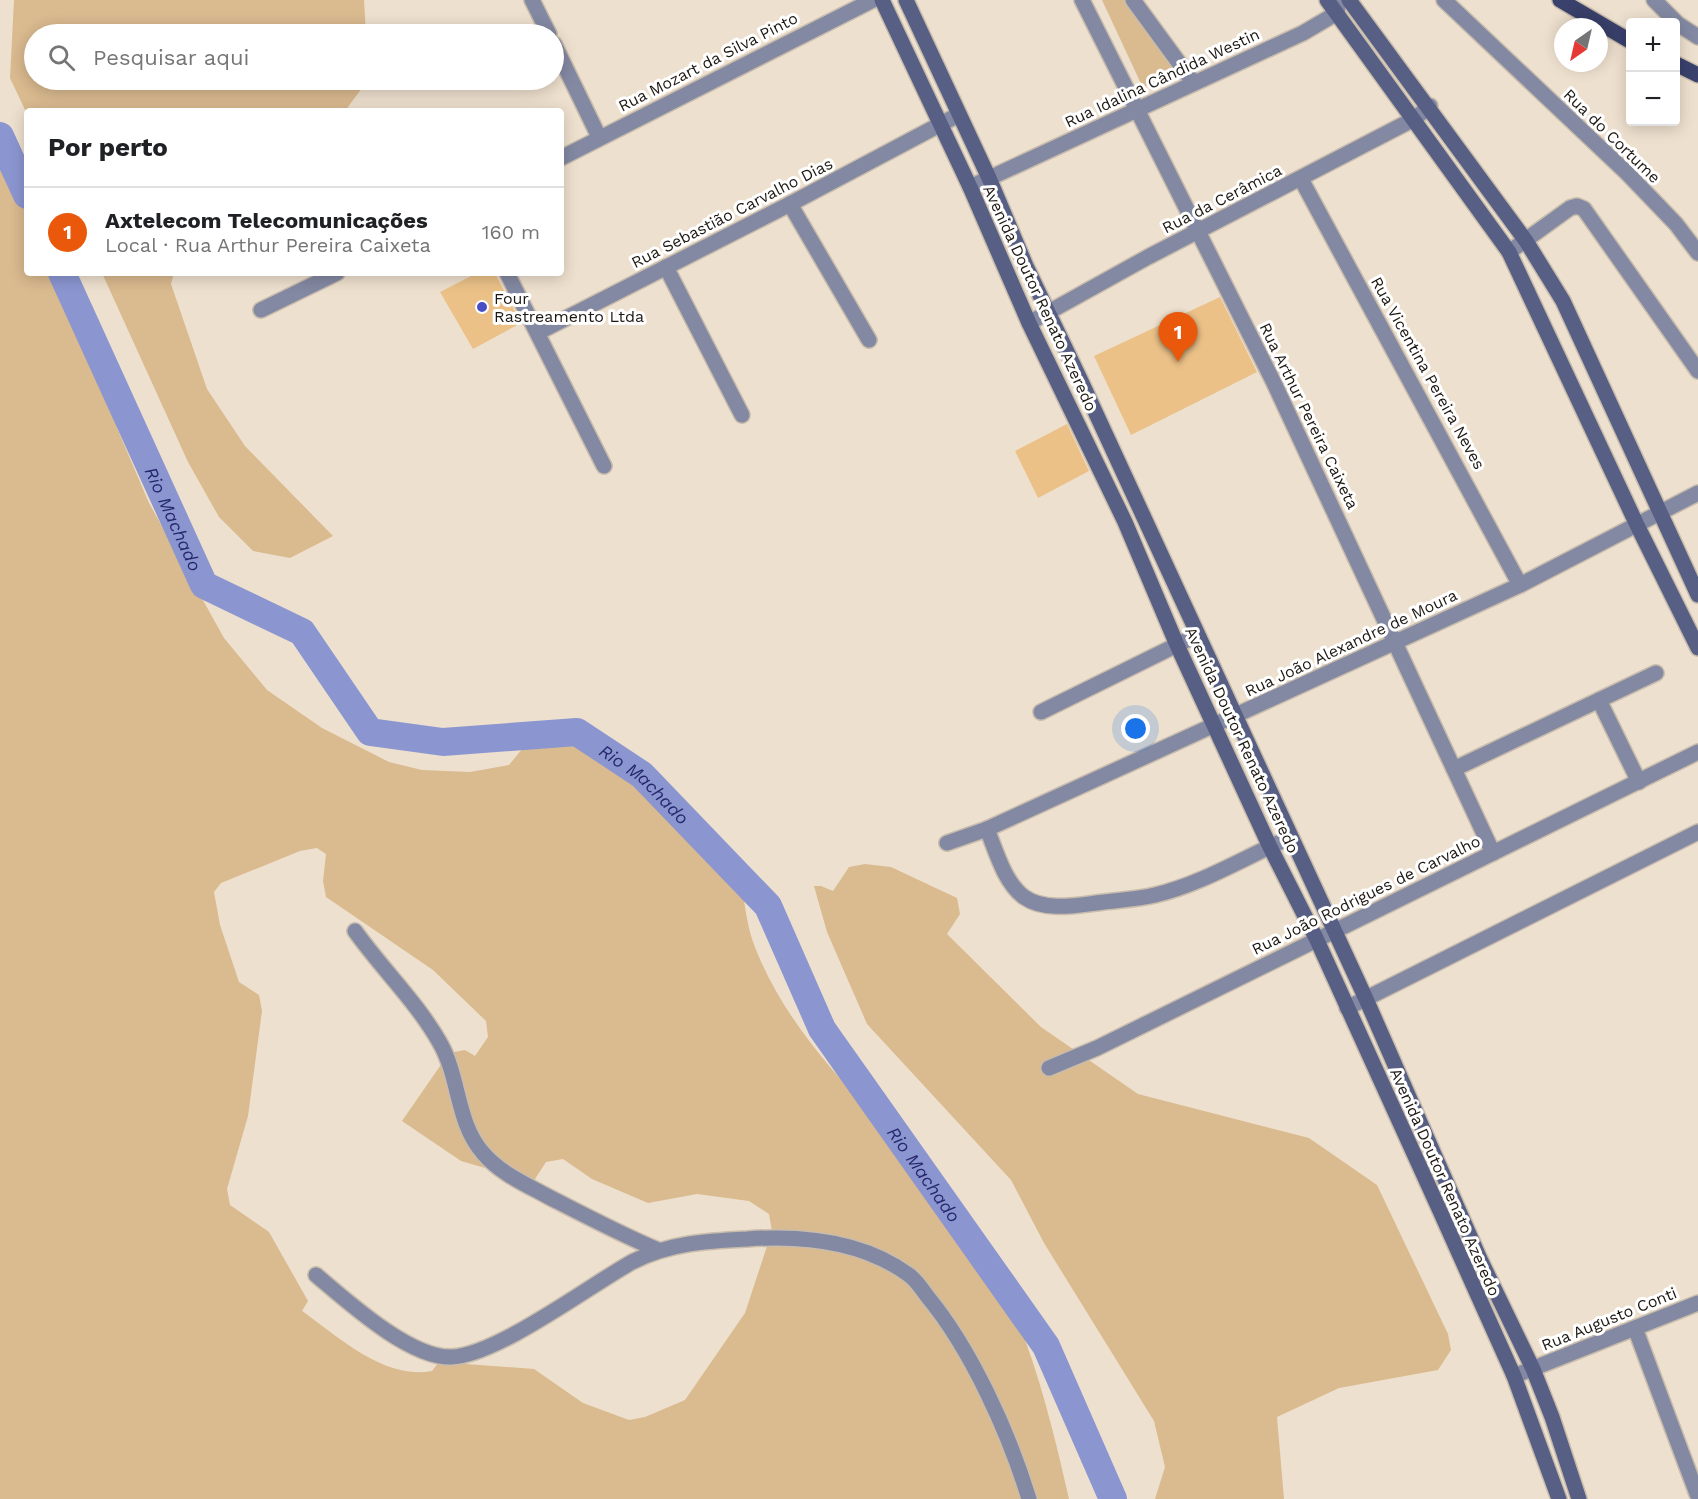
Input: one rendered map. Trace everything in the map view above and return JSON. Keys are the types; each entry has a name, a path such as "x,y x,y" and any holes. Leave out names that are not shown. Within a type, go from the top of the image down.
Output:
{"main road":[{"path":"1560,0 1626,38"},
{"path":"1680,66 1698,75"}],"street":[{"path":"532,0 544,24"},
{"name":"Rua Mozart da Silva Pinto","path":"564,156 873,0"},
{"name":"Avenida Doutor Renato Azeredo","path":"882,0 970,187 1029,323 1125,522 1177,645 1270,847 1316,938 1440,1211 1514,1376 1559,1499"},
{"name":"Avenida Doutor Renato Azeredo","path":"906,0 989,178 1048,315 1081,381 1365,999 1455,1205 1533,1369 1552,1417 1579,1499"},
{"name":"Rua Arthur Pereira Caixeta","path":"1082,0 1139,109 1396,641 1493,854"},
{"path":"1133,0 1193,82"},
{"path":"1327,0 1338,7 1509,252 1636,525 1697,643"},
{"path":"1349,0 1430,106 1526,241 1563,301 1698,595"},
{"name":"Rua do Cortume","path":"1444,0 1627,173 1676,224 1698,254"},
{"path":"1654,0 1678,24 1698,37"},
{"name":"Rua Idalina Cândida Westin","path":"970,187 1303,33 1338,7"},
{"path":"564,65 599,137"},
{"name":"Rua da Cerâmica","path":"1029,323 1048,315 1198,230 1414,119 1430,106"},
{"name":"Rua Sebastião Carvalho Dias","path":"539,332 958,115"},
{"name":"Rua Vicentina Pereira Neves","path":"1301,179 1520,585"},
{"path":"790,204 869,340"},
{"path":"1509,252 1570,208 1577,206 1584,209 1698,371"},
{"path":"989,233 1008,223"},
{"path":"1010,276 1026,266"},
{"path":"666,267 742,415"},
{"path":"261,310 331,276"},
{"path":"509,276 539,332 604,466"},
{"path":"1062,390 1081,381"},
{"path":"1100,469 1117,462"},
{"name":"Rua João Alexandre de Moura","path":"947,843 987,830 1520,585 1698,493"},
{"path":"1125,522 1141,514"},
{"path":"1144,566 1162,558"},
{"path":"1162,606 1180,598"},
{"path":"1041,712 1197,636"},
{"path":"1190,671 1209,662"},
{"path":"1455,769 1656,673"},
{"path":"1599,700 1639,782"},
{"name":"Rua João Rodrigues de Carvalho","path":"1049,1068 1097,1048 1316,938 1493,854 1698,752"},
{"path":"1240,781 1261,773"},
{"path":"987,830 1014,887 1025,897 1049,906 1070,906 1153,896 1201,879 1290,838"},
{"path":"1347,1008 1698,832"},
{"path":"355,931 379,964 416,1005 442,1046 451,1070 462,1115 482,1152 515,1178 605,1228 658,1250"},
{"path":"1374,1070 1392,1062"},
{"path":"1440,1211 1455,1205"},
{"path":"316,1275 384,1330 422,1350 451,1357 469,1354 513,1334 658,1250 690,1243 760,1238 837,1243 872,1253 911,1276 944,1316 976,1371 1022,1476 1029,1499"},
{"path":"1464,1267 1480,1259"},
{"name":"Rua Augusto Conti","path":"1514,1376 1698,1303"},
{"path":"1488,1320 1506,1313"},
{"path":"1635,1328 1697,1494"}],"shaded area":[{"path":"14,0 364,0 365,24 24,24 24,90 361,90 347,108 24,108 10,78"},
{"path":"1102,0 1127,0 1178,69 1143,88"},
{"path":"0,151 24,193 24,276 67,276 87,321 117,428 149,503 224,638 267,690 322,728 389,762 422,770 470,772 509,765 542,725 562,725 667,796 705,853 740,877 752,939 769,978 790,1014 815,1049 956,1210 978,1242 997,1276 1014,1311 1040,1385 1069,1499 0,1499","holes":["317,848 326,854 323,881 326,897 433,970 486,1021 488,1037 475,1056 465,1050 449,1053 402,1121 461,1161 533,1182 546,1162 563,1159 592,1179 648,1203 697,1194 749,1201 769,1214 772,1231 745,1313 685,1400 645,1417 629,1420 583,1403 534,1369 439,1362 432,1371 414,1372 397,1369 363,1354 302,1311 308,1301 269,1232 230,1205 227,1189 248,1116 262,1011 259,995 239,982 220,925 214,892 221,883 300,851"]},
{"path":"103,276 173,276 171,284 207,389 245,446 333,536 290,558 253,551 219,517 188,462"},
{"path":"865,864 891,867 957,898 960,914 947,934 1041,1027 1138,1094 1309,1138 1377,1185 1448,1334 1451,1350 1438,1370 1339,1388 1277,1417 1284,1499 1155,1499 1165,1467 1154,1421 1044,1243 1011,1180 867,1024 827,932 814,886 833,891 849,867"}],"building":[{"name":"Four Rastreamento Ltda","path":"471,276 497,276 521,323 473,349 440,292"},
{"path":"1220,297 1257,372 1131,435 1094,356"},
{"path":"1067,424 1089,471 1038,498 1015,451"}],"waterway":[{"name":"Rio Machado","path":"0,136 24,188"},
{"name":"Rio Machado","path":"63,276 204,585 302,632 370,732 443,742 577,732 642,775 768,906 822,1029 1046,1346 1113,1499"}],"place":[{"name":"Four Rastreamento Ltda","path":"482,307"},
{"name":"Axtelecom Telecomunicações","path":"1178,362"}]}
